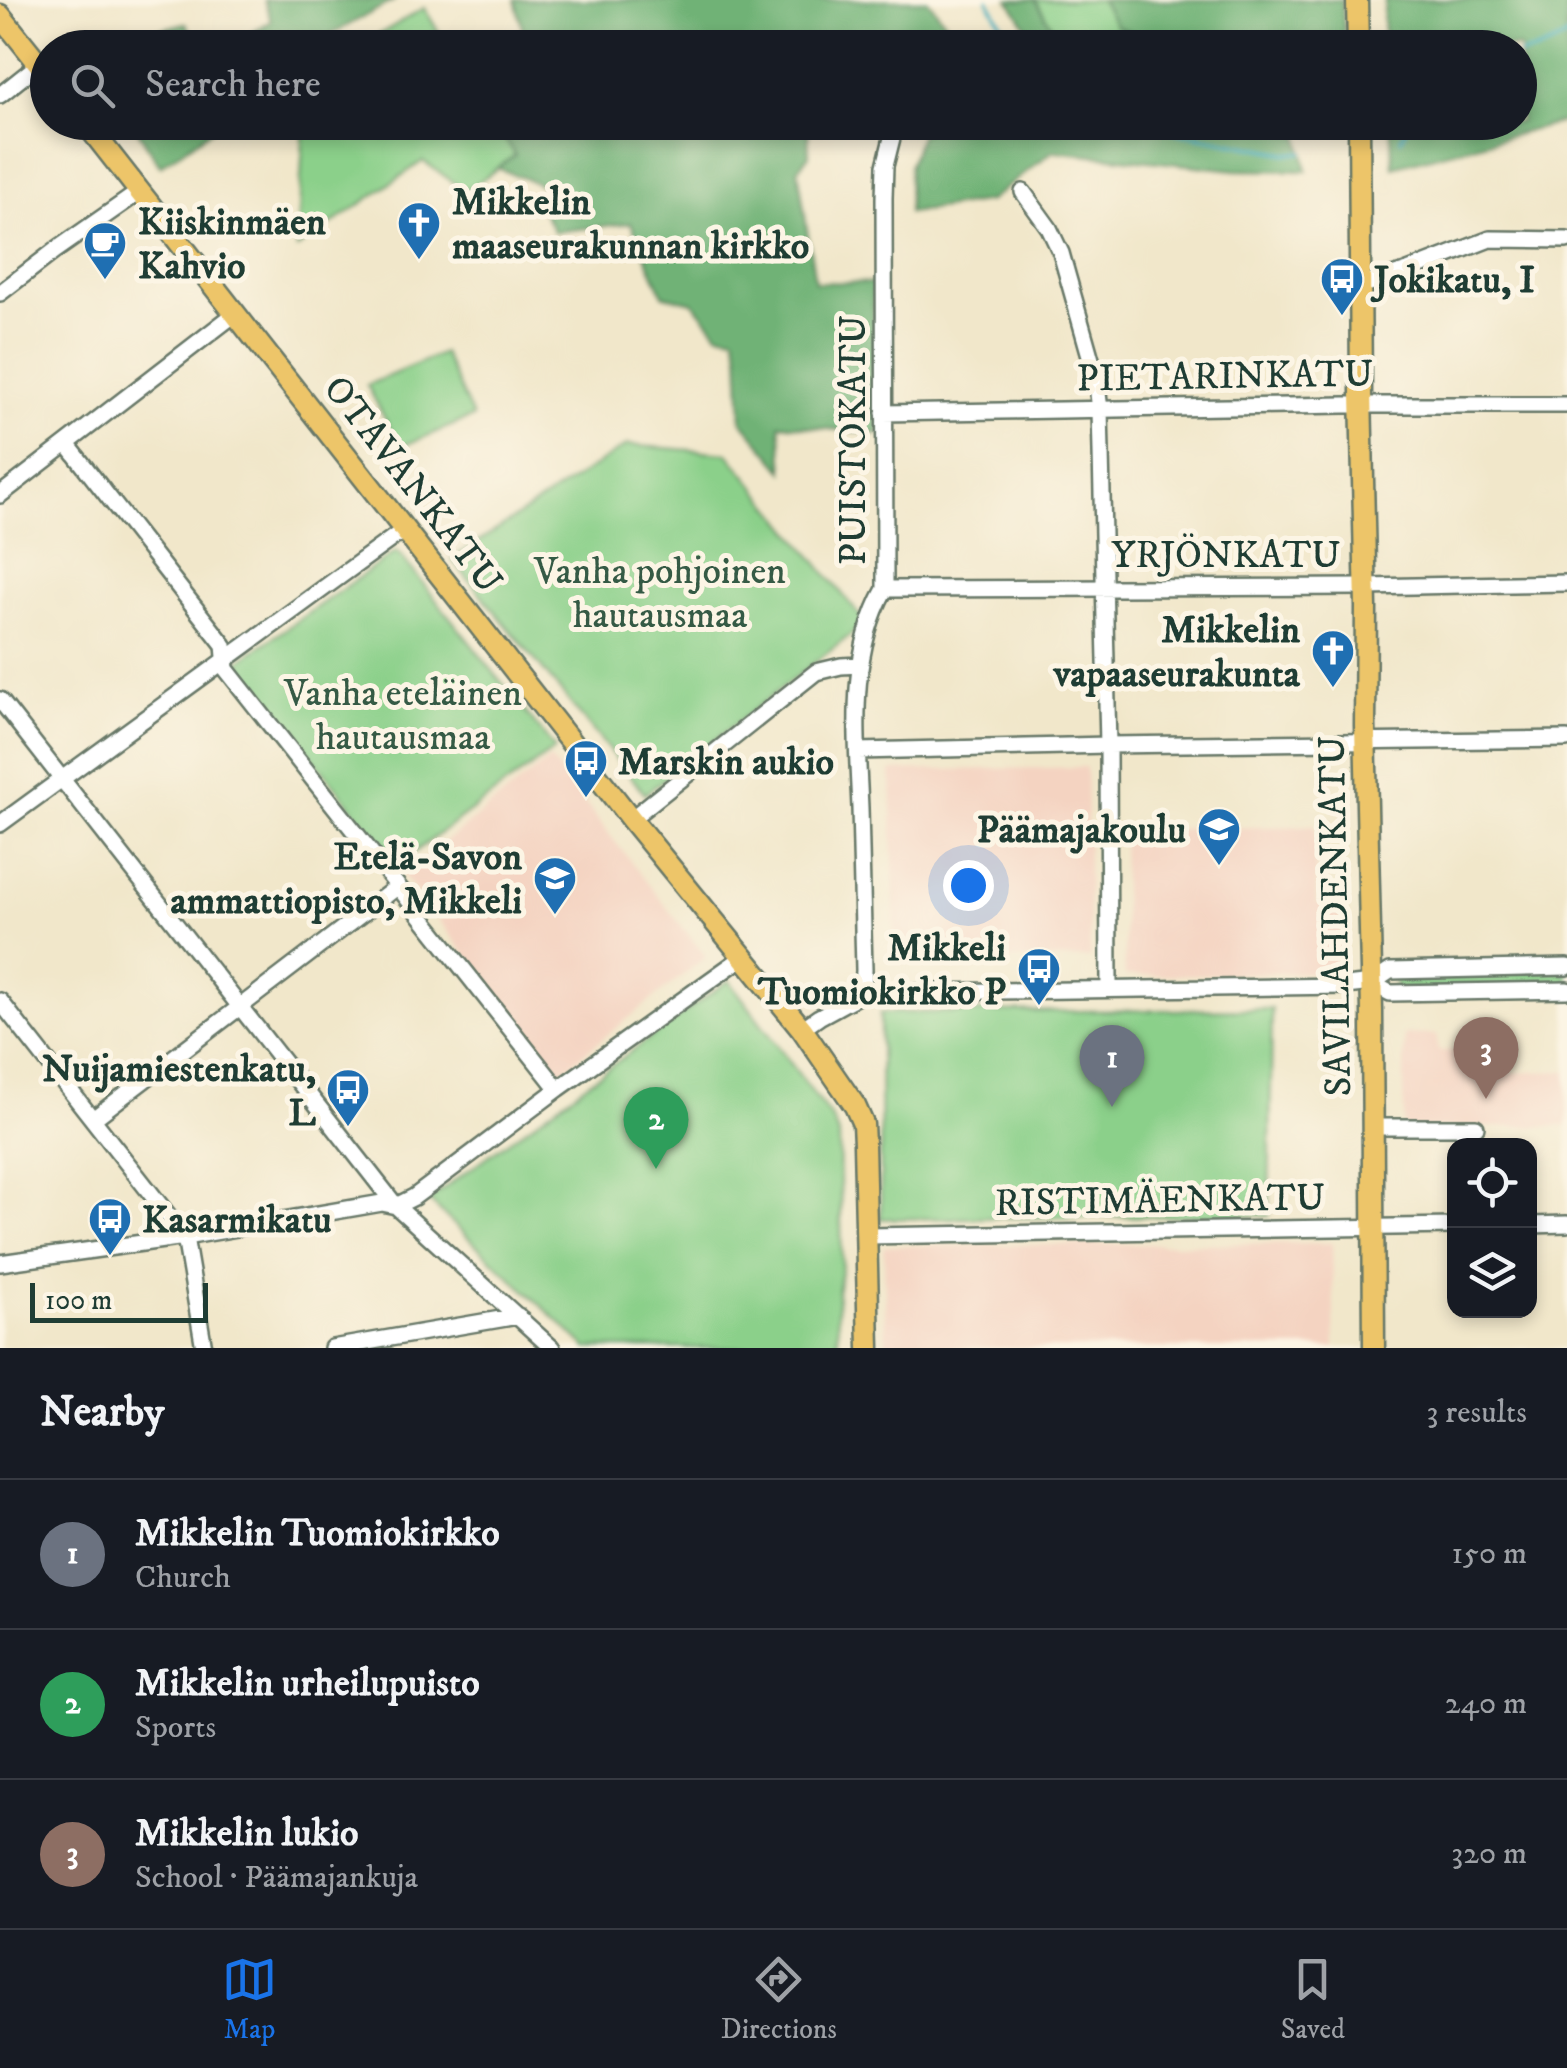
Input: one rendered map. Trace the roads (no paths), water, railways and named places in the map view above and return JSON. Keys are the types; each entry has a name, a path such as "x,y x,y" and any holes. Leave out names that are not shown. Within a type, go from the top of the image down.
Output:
{"main road":[{"path":"1357,0 1358,30"},
{"path":"0,15 30,53"},
{"name":"OTAVANKATU","path":"98,140 236,313 397,534 631,818 736,962 802,1029 856,1106 862,1124 869,1348"},
{"name":"SAVILAHDENKATU","path":"1359,140 1374,1348"}],"street":[{"path":"0,95 30,78"},
{"name":"PUISTOKATU","path":"863,993 859,665 884,589 885,166 892,140"},
{"path":"0,294 139,192"},
{"path":"1024,192 1061,253 1096,377 1100,410 1110,989"},
{"path":"1360,286 1490,239 1567,240"},
{"path":"0,494 236,313"},
{"name":"PIETARINKATU","path":"884,413 1567,405"},
{"path":"67,444 224,645 226,669 558,1089"},
{"path":"0,824 397,534"},
{"name":"YRJÖNKATU","path":"884,589 1567,583"},
{"path":"631,818 816,672 859,665"},
{"path":"0,700 396,1206 552,1348"},
{"path":"858,750 1567,739"},
{"path":"93,1119 397,887"},
{"path":"0,1264 382,1204 396,1206 414,1197 736,962"},
{"path":"802,1029 863,993 1346,986 1372,983 1390,970 1567,967"},
{"path":"1372,983 1390,993 1567,990"},
{"path":"0,1001 185,1237 204,1348"},
{"path":"1372,1127 1476,1128"},
{"path":"1537,1225 1567,1224"},
{"name":"RISTIMÄENKATU","path":"867,1236 1447,1226"},
{"path":"332,1348 518,1316"}],"waterway":[{"path":"988,0 1006,30"},
{"path":"1537,51 1567,37"},
{"path":"1218,140 1289,154 1303,152"}],"place":[{"name":"Mikkelin maaseurakunnan kirkko","path":"419,261"},
{"name":"Kiiskinmäen Kahvio","path":"105,281"},
{"name":"Jokikatu, I","path":"1342,317"},
{"name":"Mikkelin vapaaseurakunta","path":"1333,689"},
{"name":"Marskin aukio","path":"586,799"},
{"name":"Päämajakoulu","path":"1219,867"},
{"name":"Etelä-Savon ammattiopisto, Mikkeli","path":"555,916"},
{"name":"Mikkeli Tuomiokirkko P","path":"1039,1007"},
{"name":"Mikkelin lukio","path":"1486,1099"},
{"name":"Mikkelin Tuomiokirkko","path":"1112,1107"},
{"name":"Nuijamiestenkatu, L","path":"348,1128"},
{"name":"Mikkelin urheilupuisto","path":"656,1169"},
{"name":"Kasarmikatu","path":"110,1257"}],"park label":[{"name":"Vanha pohjoinen hautausmaa","path":"660,592"},
{"name":"Vanha eteläinen hautausmaa","path":"403,714"}]}
